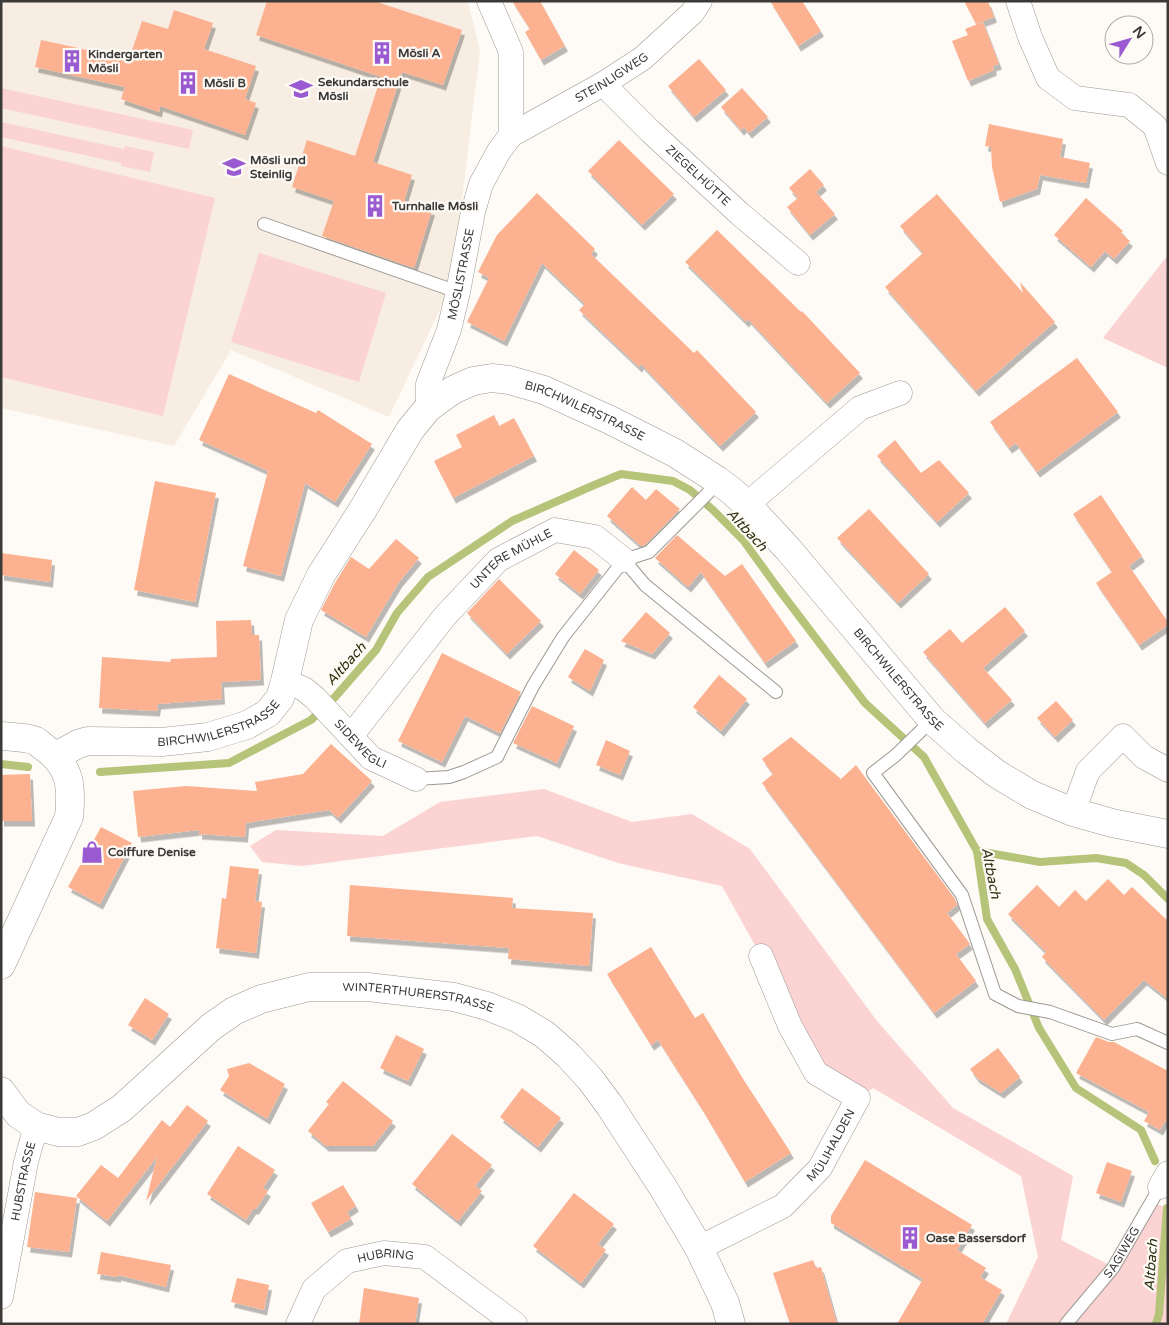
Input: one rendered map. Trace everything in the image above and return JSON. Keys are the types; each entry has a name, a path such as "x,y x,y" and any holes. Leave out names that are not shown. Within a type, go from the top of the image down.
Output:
{"street":[{"path":"490,1 511,52 510,135"},
{"name":"STEINLIGWEG","path":"510,135 603,84 643,58 692,13 700,1"},
{"path":"1018,1 1030,37 1048,78 1075,98 1129,105 1155,126 1168,163"},
{"name":"ZIEGELHÜTTE","path":"603,84 650,131 740,214 798,263"},
{"name":"MÖSLISTRASSE","path":"428,408 428,384 449,330 473,212 481,184 510,135"},
{"name":"BIRCHWILERSTRASSE","path":"56,756 78,744 88,741 162,742 208,737 247,725 268,713 280,698 299,620 321,575 410,430 428,408 453,390 473,381 492,378 509,380 544,390 610,420 675,453 713,486 748,506 788,549 926,726 967,751 997,774 1032,795 1073,812 1112,823 1168,834"},
{"path":"748,506 758,495 860,408 900,393"},
{"name":"UNTERE MÜHLE","path":"352,736 445,616 498,560 554,530 595,538 624,560"},
{"name":"SIDEWEGLI","path":"285,681 304,689 315,698 371,758 416,779"},
{"path":"1,736 19,737 36,741 56,756 67,774 71,796 68,817 1,965"},
{"path":"1073,812 1088,771 1123,736 1144,757 1168,770"},
{"name":"MÜLIHALDEN","path":"699,1248 783,1206 820,1168 858,1098 816,1073 790,1026 761,956"},
{"name":"WINTERTHURERSTRASSE","path":"1,1091 18,1114 36,1126 58,1132 78,1132 94,1126 122,1108 211,1027 234,1011 261,999 309,987 368,987 454,997 487,1006 516,1018 544,1034 568,1055 590,1079 610,1106 664,1189 699,1248 725,1303 731,1324"},
{"name":"HUBSTRASSE","path":"1,1297 26,1162 36,1126"},
{"name":"HUBRING","path":"298,1324 314,1289 347,1261 384,1252 425,1257 515,1324"}],"lane":[{"path":"264,224 458,292"},
{"path":"624,560 649,552 713,486"},
{"name":"UNTERE MÜHLE","path":"624,560 645,585 776,692"},
{"name":"SIDEWEGLI","path":"416,779 449,777 497,757 533,686 563,637 624,560"},
{"path":"926,726 896,755 873,773 962,895 995,994 1018,1006 1050,1012 1112,1034 1137,1029 1168,1043"},
{"name":"SAGIWEG","path":"1066,1324 1113,1268 1164,1180"}],"shaded area":[{"name":"Mösli und Steinlig","path":"1,1 466,1 469,6 480,50 452,284 389,417 231,350 174,446 1,408"},
{"path":"1,88 193,130 189,149 1,108"},
{"path":"1,122 124,149 125,146 154,152 150,172 121,166 121,163 1,137"},
{"path":"1,146 215,198 163,416 1,377"},
{"path":"259,253 386,293 359,382 231,342"},
{"path":"1168,255 1168,368 1103,338"},
{"path":"544,789 632,822 692,814 750,849 877,1021 953,1108 1073,1176 1061,1240 1113,1267 1150,1202 1168,1208 1168,1324 1006,1324 1038,1257 1021,1176 873,1088 858,1098 816,1073 761,956 722,886 618,863 537,836 302,866 262,862 250,846 276,830 383,836 440,802"}],"building":[{"path":"267,1 374,1 462,30 443,85 402,72 373,162 412,175 404,201 432,210 414,268 322,236 334,201 292,187 307,140 355,156 381,77 256,35"},
{"path":"512,1 540,1 565,46 541,60 525,32 530,29"},
{"path":"770,1 802,1 821,31 798,46"},
{"path":"964,1 988,1 994,17 976,24"},
{"name":"Mösli B","path":"174,10 213,23 204,49 256,66 245,99 256,103 245,135 160,106 159,112 121,99 125,87 35,67 41,40 129,59 142,21 168,29"},
{"path":"983,22 999,64 993,66 994,70 968,81 952,41 968,35 965,29"},
{"path":"699,59 726,90 694,117 668,86"},
{"path":"742,88 768,117 749,133 744,127 741,130 721,107"},
{"path":"989,124 1063,139 1060,157 1090,163 1086,183 1040,175 1037,189 1000,202 992,167 991,147 985,146"},
{"path":"619,140 674,194 642,225 588,171"},
{"path":"810,169 824,185 816,192 835,214 810,235 787,207 798,198 789,188"},
{"path":"537,193 595,249 591,254 694,353 697,350 756,412 720,446 641,364 639,367 579,310 585,304 542,263 504,341 467,322 489,278 478,272 497,235"},
{"path":"937,194 1023,293 1020,282 1055,322 976,391 885,287 923,253 900,226"},
{"path":"1086,198 1123,231 1121,233 1130,241 1114,259 1105,251 1091,267 1054,235"},
{"path":"717,230 802,311 860,373 827,403 748,319 746,322 685,262"},
{"path":"1077,358 1118,412 1037,472 1016,443 1009,448 990,422"},
{"path":"229,374 316,413 318,410 372,444 335,502 305,483 281,576 243,566 268,471 199,440"},
{"path":"494,415 499,426 514,418 534,456 453,498 434,461 462,447 456,435"},
{"path":"895,440 921,473 939,460 969,493 937,522 877,456"},
{"path":"155,481 216,493 195,602 134,590"},
{"path":"632,487 646,500 656,489 680,509 645,545 641,546 607,516"},
{"path":"1101,495 1142,556 1129,566 1168,622 1168,625 1139,645 1096,583 1112,572 1073,514"},
{"path":"869,509 929,574 898,603 837,538"},
{"path":"677,535 725,576 742,564 796,641 765,663 701,572 688,587 655,558"},
{"path":"396,539 419,558 399,582 366,637 321,610 351,557 369,569"},
{"path":"574,550 599,570 580,594 555,574"},
{"path":"1,553 52,560 50,582 1,575"},
{"path":"499,579 541,621 507,654 467,613"},
{"path":"1005,607 1025,631 983,668 1012,700 985,723 923,652 950,629 962,643"},
{"path":"646,612 670,633 652,654 621,641"},
{"path":"251,620 252,635 259,635 261,680 221,682 222,699 158,704 157,711 99,708 102,657 170,662 171,659 217,657 216,621"},
{"path":"585,649 604,660 590,691 568,677"},
{"path":"442,653 521,692 500,733 465,716 442,762 398,741"},
{"path":"719,675 747,699 721,731 693,707"},
{"path":"1056,701 1073,720 1055,737 1037,718"},
{"path":"532,706 574,726 557,763 513,743"},
{"path":"791,737 841,779 856,765 955,899 957,905 947,913 970,944 956,954 976,981 934,1013 762,783 773,774 762,759"},
{"path":"606,740 630,751 620,775 596,765"},
{"path":"331,744 372,781 338,818 329,810 246,823 245,837 199,834 199,830 138,837 133,791 186,786 257,791 255,782 303,774"},
{"path":"30,774 32,821 1,821 1,775"},
{"path":"101,827 132,843 100,904 68,887"},
{"path":"230,866 259,869 255,901 262,902 256,953 216,948 222,898 226,899"},
{"path":"1108,879 1124,895 1132,887 1168,921 1168,999 1144,980 1104,1020 1042,957 1046,952 1008,914 1037,885 1059,907 1075,890 1086,901"},
{"path":"350,885 513,898 512,908 593,913 589,966 508,959 509,948 347,936"},
{"path":"651,947 695,1018 703,1013 791,1153 745,1182 658,1040 651,1045 607,974"},
{"path":"145,998 169,1014 152,1040 128,1025"},
{"path":"396,1035 424,1049 408,1081 380,1068"},
{"path":"1096,1037 1114,1042 1168,1071 1168,1122 1165,1121 1160,1130 1144,1121 1149,1112 1076,1073"},
{"path":"998,1048 1020,1077 1001,1093 977,1078 970,1069"},
{"path":"249,1063 285,1084 267,1119 220,1090 229,1076 227,1069"},
{"path":"343,1081 393,1121 373,1146 326,1146 308,1131 329,1104 326,1102"},
{"path":"522,1088 561,1118 538,1147 500,1117"},
{"path":"187,1105 208,1121 146,1201 157,1157 107,1221 76,1196 101,1165 118,1178 162,1120 170,1127"},
{"path":"452,1134 492,1165 475,1186 482,1191 458,1221 412,1184"},
{"path":"238,1146 275,1170 263,1188 268,1191 246,1220 207,1194"},
{"name":"Oase Bassersdorf","path":"865,1160 972,1225 957,1250 986,1268 980,1277 1002,1290 982,1324 897,1324 923,1279 831,1223 831,1216"},
{"path":"1107,1162 1132,1171 1121,1202 1096,1193"},
{"path":"343,1185 356,1206 347,1212 351,1219 328,1232 311,1203"},
{"path":"35,1192 77,1198 69,1252 27,1247"},
{"path":"574,1193 614,1224 598,1244 606,1250 581,1283 533,1246"},
{"path":"101,1252 171,1265 166,1287 118,1275 118,1277 97,1274"},
{"path":"813,1260 816,1268 821,1267 837,1324 790,1324 773,1273"},
{"path":"237,1278 269,1285 264,1310 231,1302"},
{"path":"364,1288 419,1298 415,1324 359,1324"}],"waterway":[{"name":"Altbach","path":"100,772 229,763 311,720 335,697 376,650 397,613 428,577 512,521 621,474 673,481 690,490 743,540 865,703 924,757 977,851 987,919 1015,969 1039,1028 1076,1088 1141,1130 1155,1161"},
{"name":"Altbach","path":"1,764 28,767"},
{"path":"977,851 1040,862 1096,858 1126,863 1144,875 1168,899"},
{"name":"Altbach","path":"1156,1324 1159,1314 1167,1208"}],"place":[{"name":"Mösli A","path":"382,53"},
{"name":"Kindergarten Mösli","path":"72,61"},
{"name":"Mösli B","path":"188,83"},
{"name":"Sekundarschule Mösli","path":"301,89"},
{"name":"Mösli und Steinlig","path":"234,167"},
{"name":"Turnhalle Mösli","path":"375,206"},
{"name":"Coiffure Denise","path":"92,852"},
{"name":"Oase Bassersdorf","path":"910,1238"}]}
